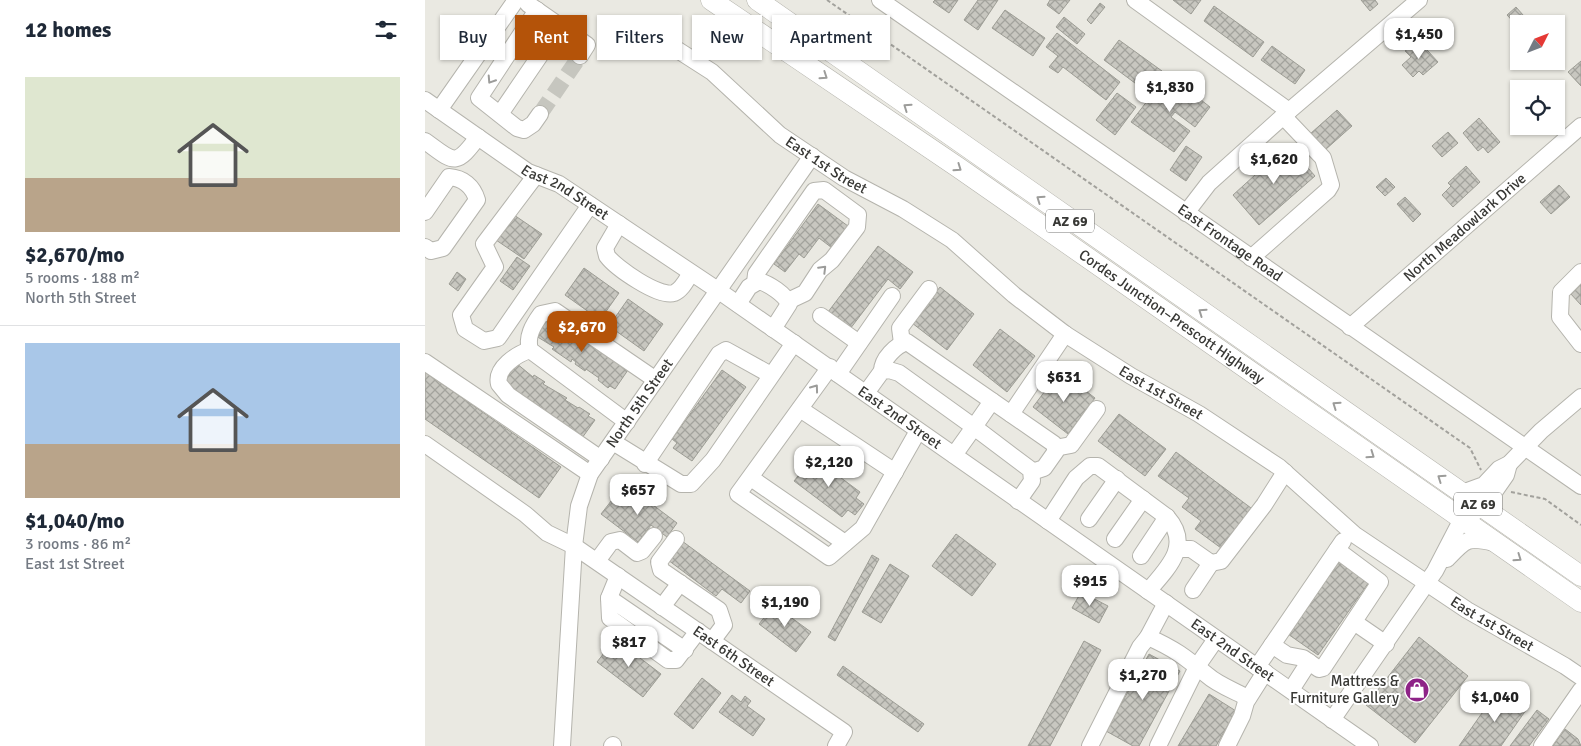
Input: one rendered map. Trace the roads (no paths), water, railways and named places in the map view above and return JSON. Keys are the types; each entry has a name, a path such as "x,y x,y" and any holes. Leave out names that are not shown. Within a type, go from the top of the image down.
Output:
{"main road":[{"name":"Cordes Junction–Prescott Highway","path":"711,0 951,163 1581,602"},
{"name":"Cordes Junction–Prescott Highway","path":"757,0 1581,576"}],"street":[{"path":"439,110 516,0"},
{"path":"522,0 544,15"},
{"name":"East Frontage Road","path":"880,0 1581,486"},
{"path":"1135,0 1286,113 1323,158 1331,185 1328,190 1251,258"},
{"path":"1185,213 1209,183 1412,2"},
{"path":"537,10 479,98 517,128 524,130 533,124 540,114"},
{"name":"East 1st Street","path":"682,53 712,72 780,135 844,178 903,209 952,240 1014,295 1065,334 1131,376 1199,414 1285,472 1350,531 1431,577 1467,610 1581,677"},
{"path":"500,114 537,60"},
{"name":"East 2nd Street","path":"425,100 528,172 559,184 719,290 1370,746"},
{"name":"North Meadowlark Drive","path":"1350,326 1581,126"},
{"path":"425,141 452,159 458,159 465,154 478,137"},
{"name":"North 5th Street","path":"564,745 574,546 579,506 590,474 812,156"},
{"path":"458,159 458,178"},
{"path":"537,175 484,244 495,267 461,315 465,329 484,341 498,338 590,205"},
{"path":"425,212 449,177 458,178 474,189 477,200 443,248 431,251 425,247"},
{"path":"755,283 756,274 814,191 824,190 858,215 857,227 832,260 820,270 805,293 788,301"},
{"path":"619,224 605,248 607,256 649,288 660,292 674,293 679,290 691,273"},
{"path":"1581,272 1561,292 1559,317 1581,344"},
{"path":"738,304 749,287 755,283 765,283 788,301"},
{"path":"902,343 900,328 929,289"},
{"path":"891,296 859,344 799,409 738,494 829,557 863,528 918,431"},
{"path":"773,329 787,308 788,301"},
{"path":"627,422 530,350 529,337 537,319 547,311 555,311 656,380"},
{"path":"821,316 859,344"},
{"path":"1011,414 1065,334"},
{"path":"866,394 882,372 882,366 897,345 907,342 1054,444 1056,451 1044,468 1032,472"},
{"path":"613,442 645,464 681,484 691,484 713,460 794,343"},
{"path":"530,350 516,355 500,373 499,384 508,395 601,459"},
{"path":"645,464 719,354 726,350 733,352 771,375"},
{"path":"425,362 590,474"},
{"path":"882,372 889,370 899,373 1015,456 1032,472 1032,481 1019,500"},
{"path":"1525,446 1581,398"},
{"path":"954,455 991,401"},
{"path":"799,409 895,472"},
{"path":"1055,448 1071,445 1097,409"},
{"name":"East 6th Street","path":"425,444 511,503 547,533 574,546 698,631 840,739"},
{"name":"AZ 69","path":"1483,508 1507,475 1509,464 1525,446"},
{"path":"1462,493 1484,485 1499,469 1509,464"},
{"path":"1048,521 1083,470 1090,466 1099,466 1167,517 1178,533 1179,538 1174,558 1148,591"},
{"path":"1193,590 1211,563 1221,561 1264,505 1285,472"},
{"path":"1089,519 1117,480"},
{"path":"1115,539 1143,499"},
{"path":"1332,720 1431,577 1462,519 1483,508"},
{"path":"1141,556 1167,517"},
{"path":"1227,746 1272,645 1350,531"},
{"path":"597,561 611,542 620,540 637,553 642,551 654,536"},
{"path":"1431,577 1469,539 1475,538 1496,543"},
{"path":"676,539 659,562 661,570 719,610 724,625 712,641"},
{"path":"1177,549 1191,549 1211,563"},
{"path":"1272,645 1287,655 1301,657 1319,669 1323,668 1379,584 1379,580 1337,550"},
{"path":"619,576 609,598 685,650 698,631"},
{"path":"662,607 680,583"},
{"path":"1090,746 1140,647 1166,604"},
{"path":"1354,622 1386,644"},
{"path":"1148,636 1175,649 1198,666 1207,676 1248,698"},
{"path":"1158,746 1198,666 1217,639"},
{"path":"1291,690 1309,662"},
{"path":"1542,746 1581,690"}],"tunnel":[{"path":"540,114 577,60"}],"place":[{"name":"Mattress & Furniture Gallery","path":"1417,690"}]}
